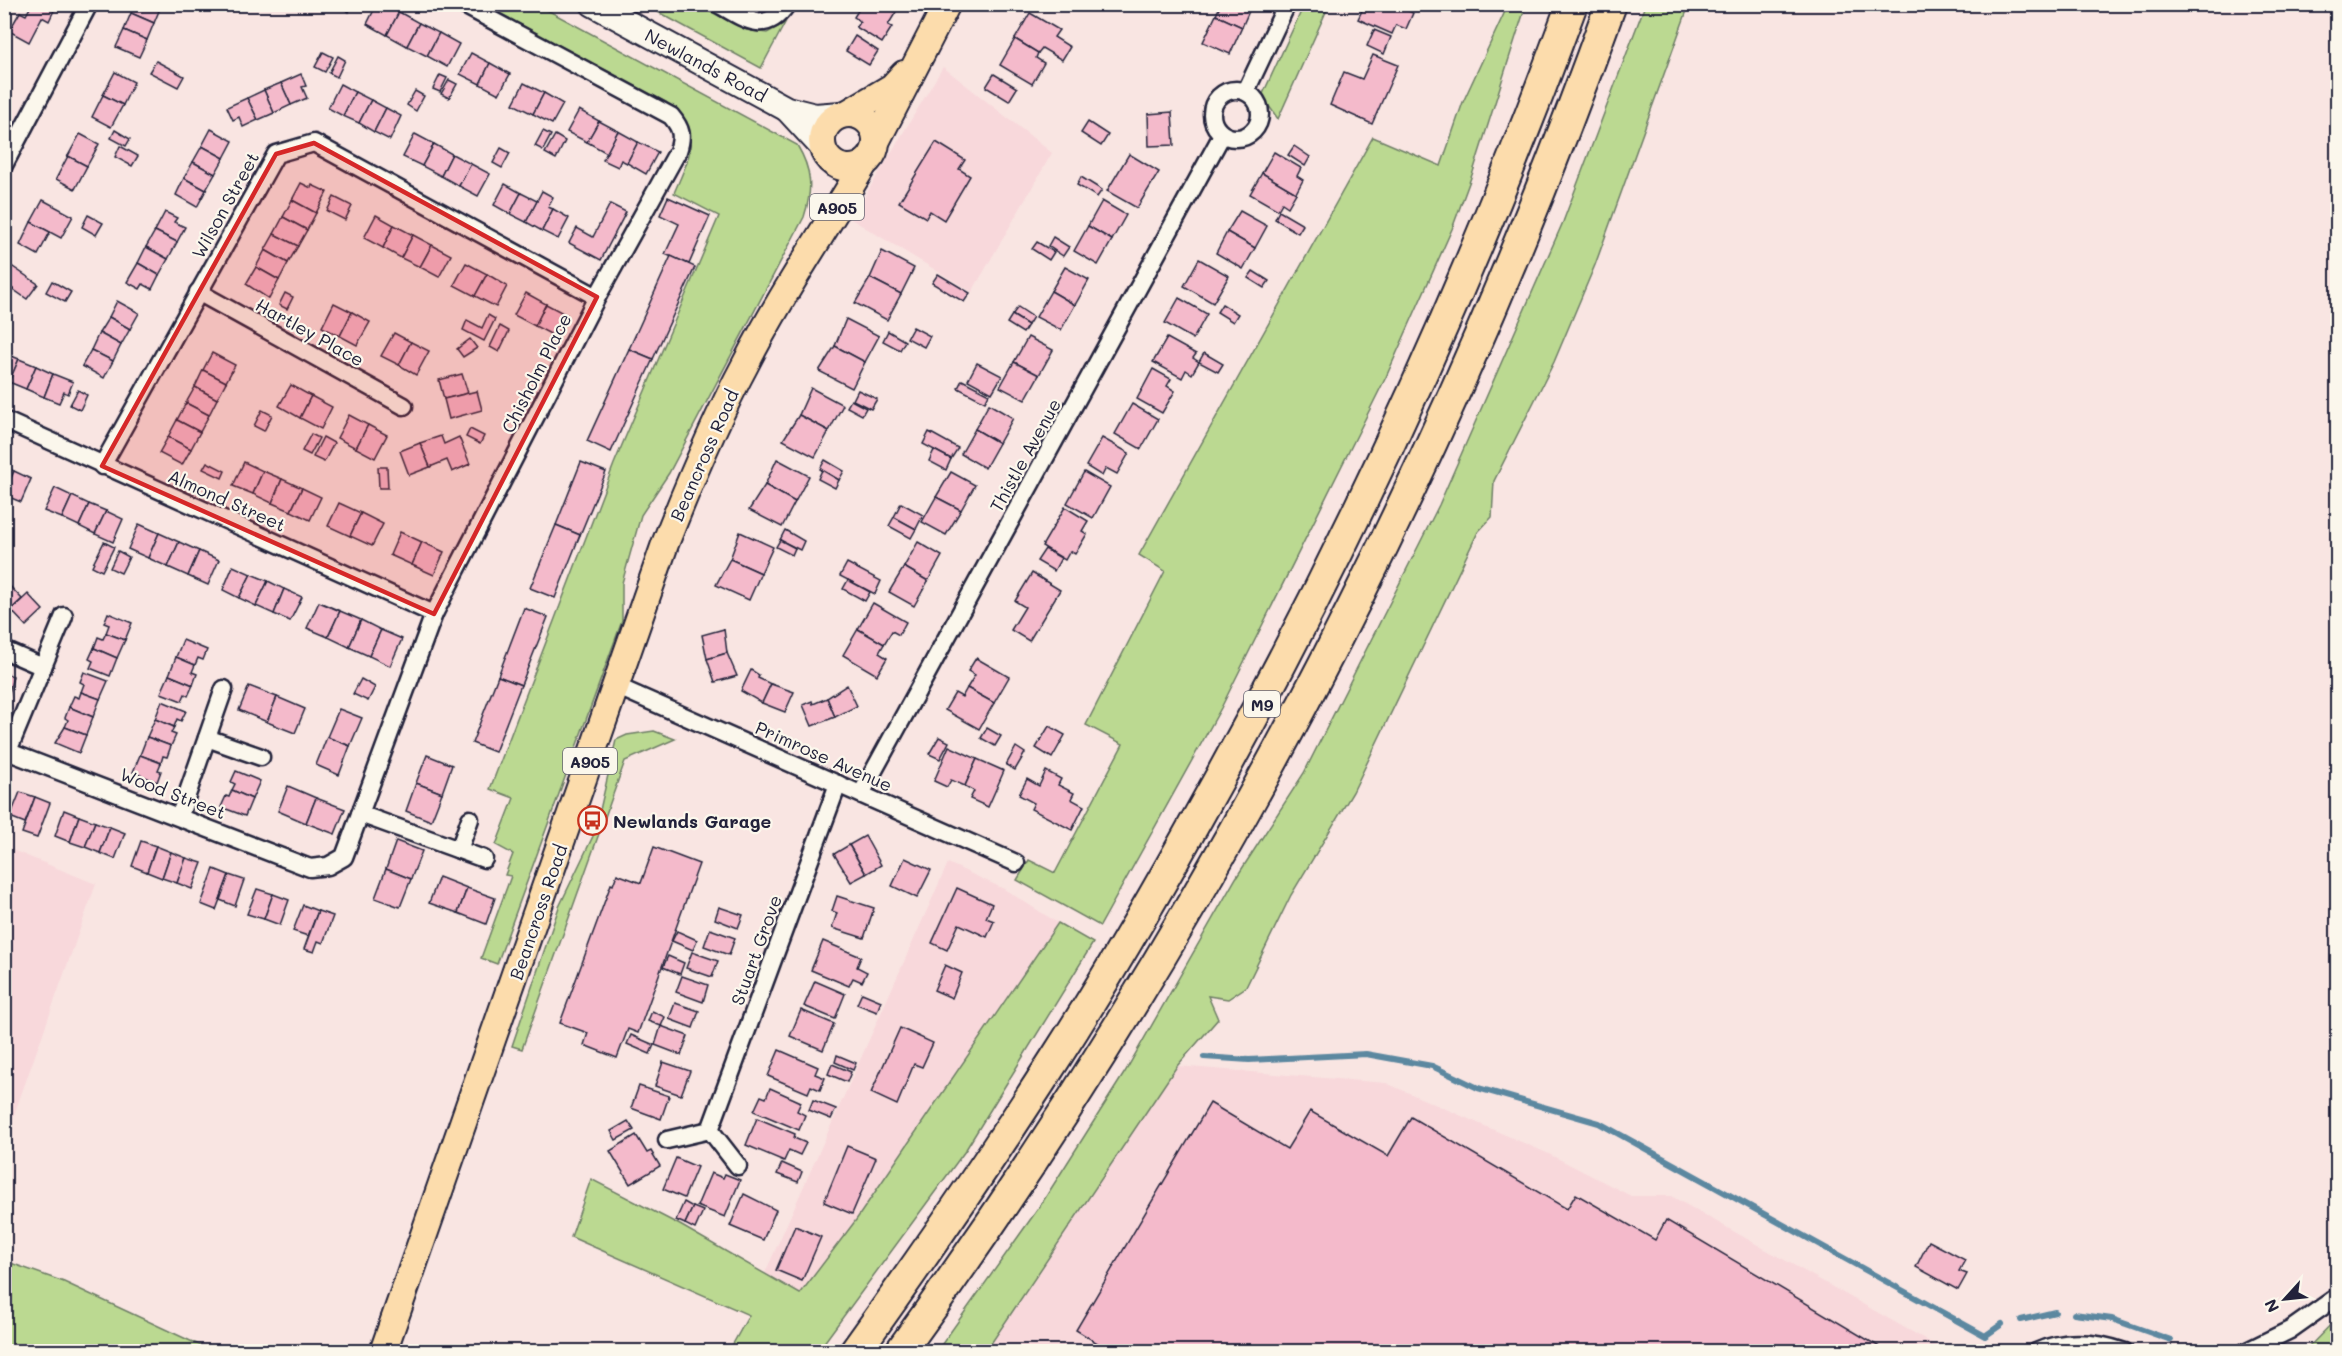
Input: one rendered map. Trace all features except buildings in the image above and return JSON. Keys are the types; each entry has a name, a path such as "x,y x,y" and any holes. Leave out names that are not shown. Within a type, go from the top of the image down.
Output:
{"highway":[{"path":"1490,216 1555,4"},
{"name":"M9","path":"855,1352 915,1269 1055,1059 1179,852 1260,708 1357,516 1429,361 1490,216 1572,4"},
{"name":"M9","path":"900,1352 972,1250 1093,1067 1181,922 1292,726 1372,569 1450,404 1538,196 1611,4"}],"main road":[{"name":"Newlands Road","path":"593,4 787,109 815,116 845,114"},
{"name":"A905","path":"915,63 892,87 825,128 824,152 843,168 864,165 874,154 877,140 947,4"},
{"name":"Newlands Road","path":"787,109 824,152"},
{"path":"845,114 868,121 877,140"},
{"name":"Beancross Road","path":"810,249 825,214 831,183 824,152"},
{"name":"Beancross Road","path":"383,1352 665,544 700,455 746,363 810,249 864,165"}],"street":[{"path":"4,165 88,4"},
{"name":"Chisholm Place","path":"328,866 345,857 434,614 597,297 678,151 682,136 679,125 671,116 462,4"},
{"path":"718,4 748,21 762,23 771,21 787,4"},
{"path":"1246,91 1287,4"},
{"path":"1228,90 1246,91 1259,105 1258,124 1243,138 1222,135 1212,120 1214,102 1228,90"},
{"name":"Thistle Avenue","path":"861,794 1222,135"},
{"name":"Wilson Street","path":"102,466 276,154 314,143 597,297"},
{"name":"Hartley Place","path":"198,292 404,406"},
{"name":"Almond Street","path":"4,420 434,614"},
{"path":"6,751 64,616"},
{"path":"4,650 43,667"},
{"name":"Primrose Avenue","path":"616,686 1016,863"},
{"path":"180,815 224,689"},
{"path":"207,738 261,758"},
{"name":"Wood Street","path":"6,751 180,815 310,868 328,866"},
{"name":"Stuart Grove","path":"710,1130 838,784"},
{"path":"360,814 484,859"},
{"path":"459,850 470,819"},
{"path":"667,1140 710,1130 738,1166"},
{"path":"2245,1352 2290,1330 2337,1296"},
{"path":"2036,1352 2050,1346 2079,1342 2125,1352"}],"highlighted area":[{"path":"314,143 597,297 434,614 102,466 276,154"}],"shaded area":[{"path":"943,67 1052,153 972,292 851,219"},
{"path":"5,847 96,884 5,1140"},
{"path":"948,863 1004,889 1058,923 856,1220 800,1295 765,1273"},
{"path":"1177,1066 1386,1083 1549,1154 1631,1196 1671,1196 1946,1351 986,1352"}],"green space":[{"path":"484,5 538,5 797,145 806,163 810,180 804,217 669,473 641,515 622,583 622,621 497,964 481,958 511,876 505,875 513,854 496,845 514,798 490,789 614,464 719,216 674,193 689,155 690,145 685,125 666,102"},
{"path":"645,5 698,5 746,30 767,33 785,23 761,68"},
{"path":"1304,5 1329,5 1278,119 1262,96"},
{"path":"1508,5 1526,5 1473,172 1452,229 1386,377 1221,708 1100,926 1017,880 1029,860 1055,873 1123,744 1086,725 1165,571 1139,555 1373,137 1441,166 1463,102"},
{"path":"1645,5 1689,5 1595,265 1554,362 1494,481 1492,517 1478,532 1353,792 1291,895 1246,987 1228,999 1208,996 1218,1019 1177,1066 986,1351 937,1351 1040,1206 1125,1072 1236,878 1304,773 1439,505 1563,222"},
{"path":"654,731 675,739 625,761 522,1049 512,1046 559,907 595,832 616,740 627,735"},
{"path":"1058,923 1093,943 965,1151 818,1351 729,1351 749,1315 571,1237 591,1179 680,1225 800,1294 856,1220"},
{"path":"5,1261 64,1282 212,1351 5,1351"},
{"path":"2337,1318 2337,1351 2305,1351"}],"waterway":[{"path":"1204,1057 1249,1060 1366,1054 1432,1066 1478,1088 1599,1123 1985,1336 2002,1324"},
{"path":"2021,1320 2055,1312"},
{"path":"2074,1314 2112,1319 2171,1340"}],"place":[{"name":"Newlands Garage","path":"592,821"}]}
